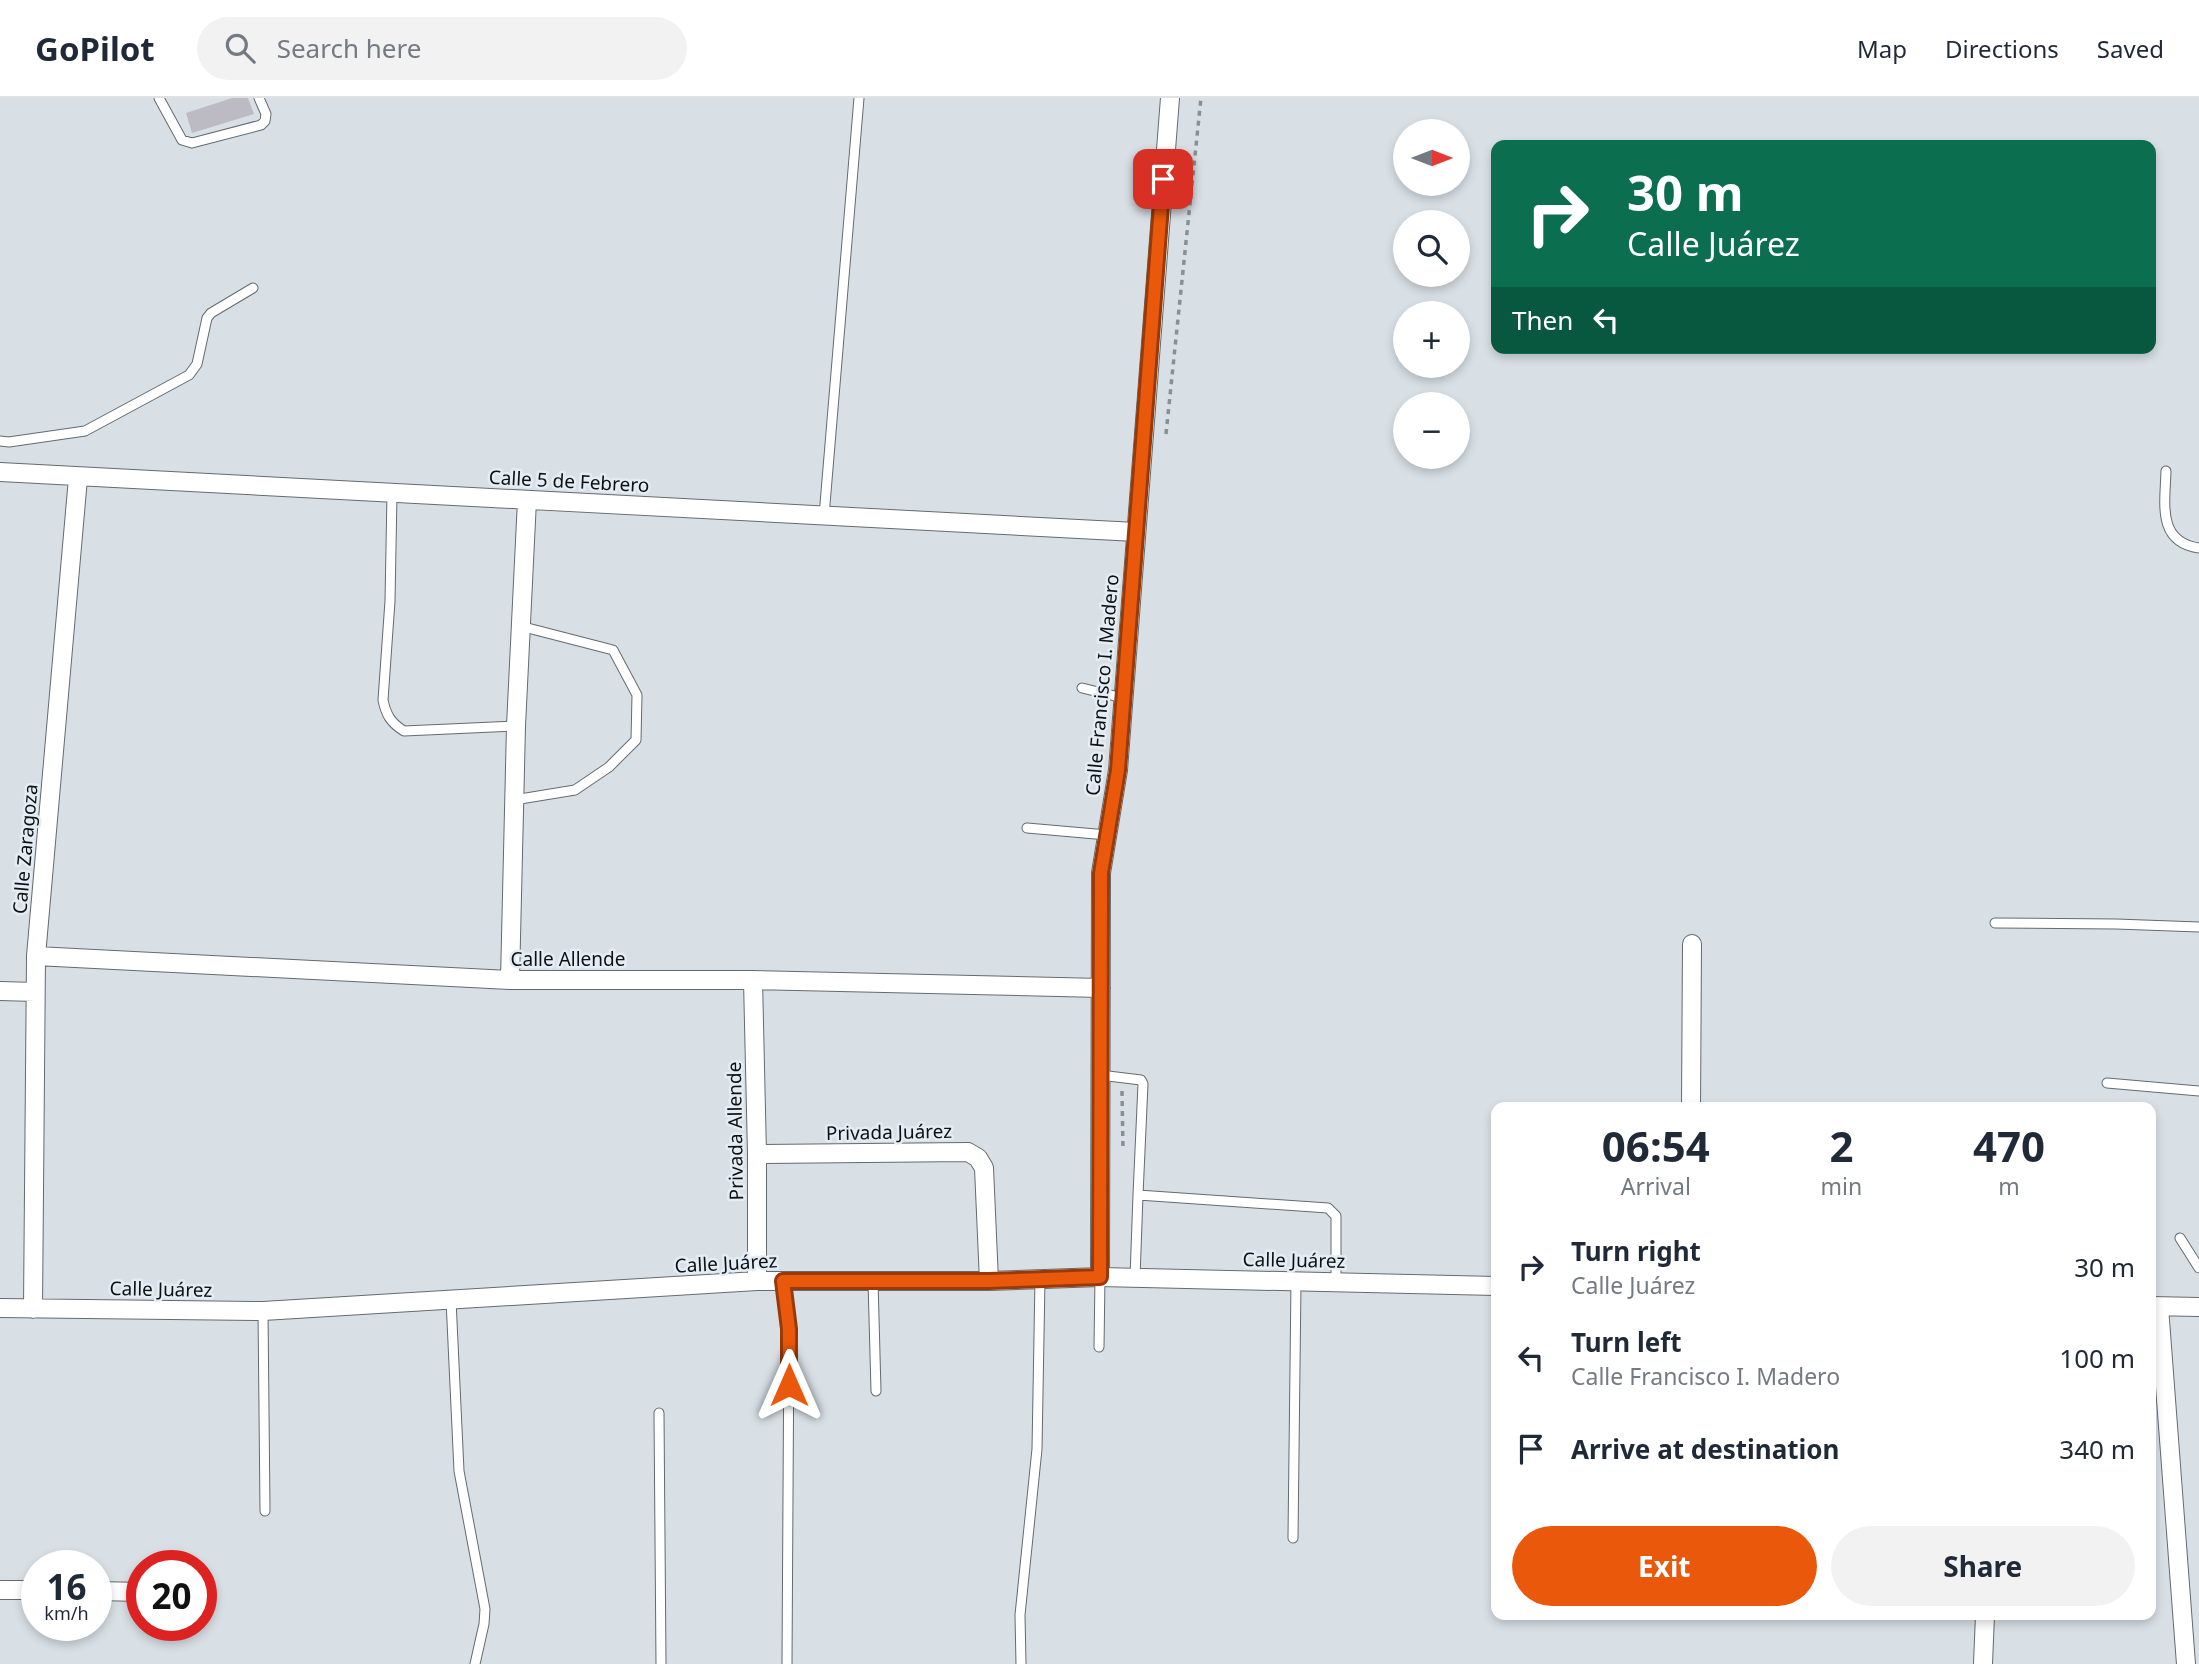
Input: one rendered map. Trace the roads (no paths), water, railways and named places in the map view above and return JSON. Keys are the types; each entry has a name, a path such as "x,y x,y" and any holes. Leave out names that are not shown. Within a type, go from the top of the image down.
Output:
{"street":[{"name":"Calle Francisco I. Madero","path":"1100,1277 1101,873 1118,770 1170,98"},
{"name":"Calle 5 de Febrero","path":"0,472 1136,532"},
{"name":"Calle Zaragoza","path":"33,1308 36,956 78,478"},
{"path":"510,980 516,726 527,500"},
{"path":"1691,1102 1692,944"},
{"name":"Calle Allende","path":"36,956 510,980 753,980 1101,988"},
{"name":"Privada Allende","path":"753,980 757,1281"},
{"path":"0,991 35,992"},
{"name":"Privada Juárez","path":"757,1154 968,1152 978,1158 984,1168 989,1281"},
{"name":"Calle Juárez","path":"0,1308 263,1311 757,1281 989,1281 1100,1277 1491,1286"},
{"path":"2156,1306 2199,1307"},
{"path":"2156,1318 2186,1664"},
{"path":"0,1590 21,1590"},
{"path":"1983,1664 1985,1620"}],"lane":[{"path":"159,98 182,140 192,143 261,125 266,114 259,98"},
{"path":"824,516 859,98"},
{"path":"0,441 85,431 188,375 197,363 207,318 253,288"},
{"path":"2166,471 2165,520 2174,536 2187,547 2199,548"},
{"path":"392,494 390,601 383,701 385,713 394,725 404,731 516,726"},
{"path":"514,800 575,790 609,767 636,740 637,695 613,650 520,626"},
{"path":"1082,688 1123,698"},
{"path":"1027,828 1107,835"},
{"path":"1995,923 2199,927"},
{"path":"1100,1076 1122,1076 1141,1080 1143,1084 1135,1278"},
{"path":"2107,1083 2199,1091"},
{"path":"1138,1195 1328,1208 1336,1216 1336,1282"},
{"path":"2180,1238 2199,1268"},
{"path":"1099,1347 1100,1277"},
{"path":"1021,1664 1020,1615 1037,1450 1040,1279"},
{"path":"783,1281 789,1329 787,1664"},
{"path":"873,1281 876,1391"},
{"path":"1293,1538 1296,1282"},
{"path":"451,1300 459,1471 485,1609 475,1664"},
{"path":"263,1311 265,1511"},
{"path":"660,1413 661,1664"}]}
